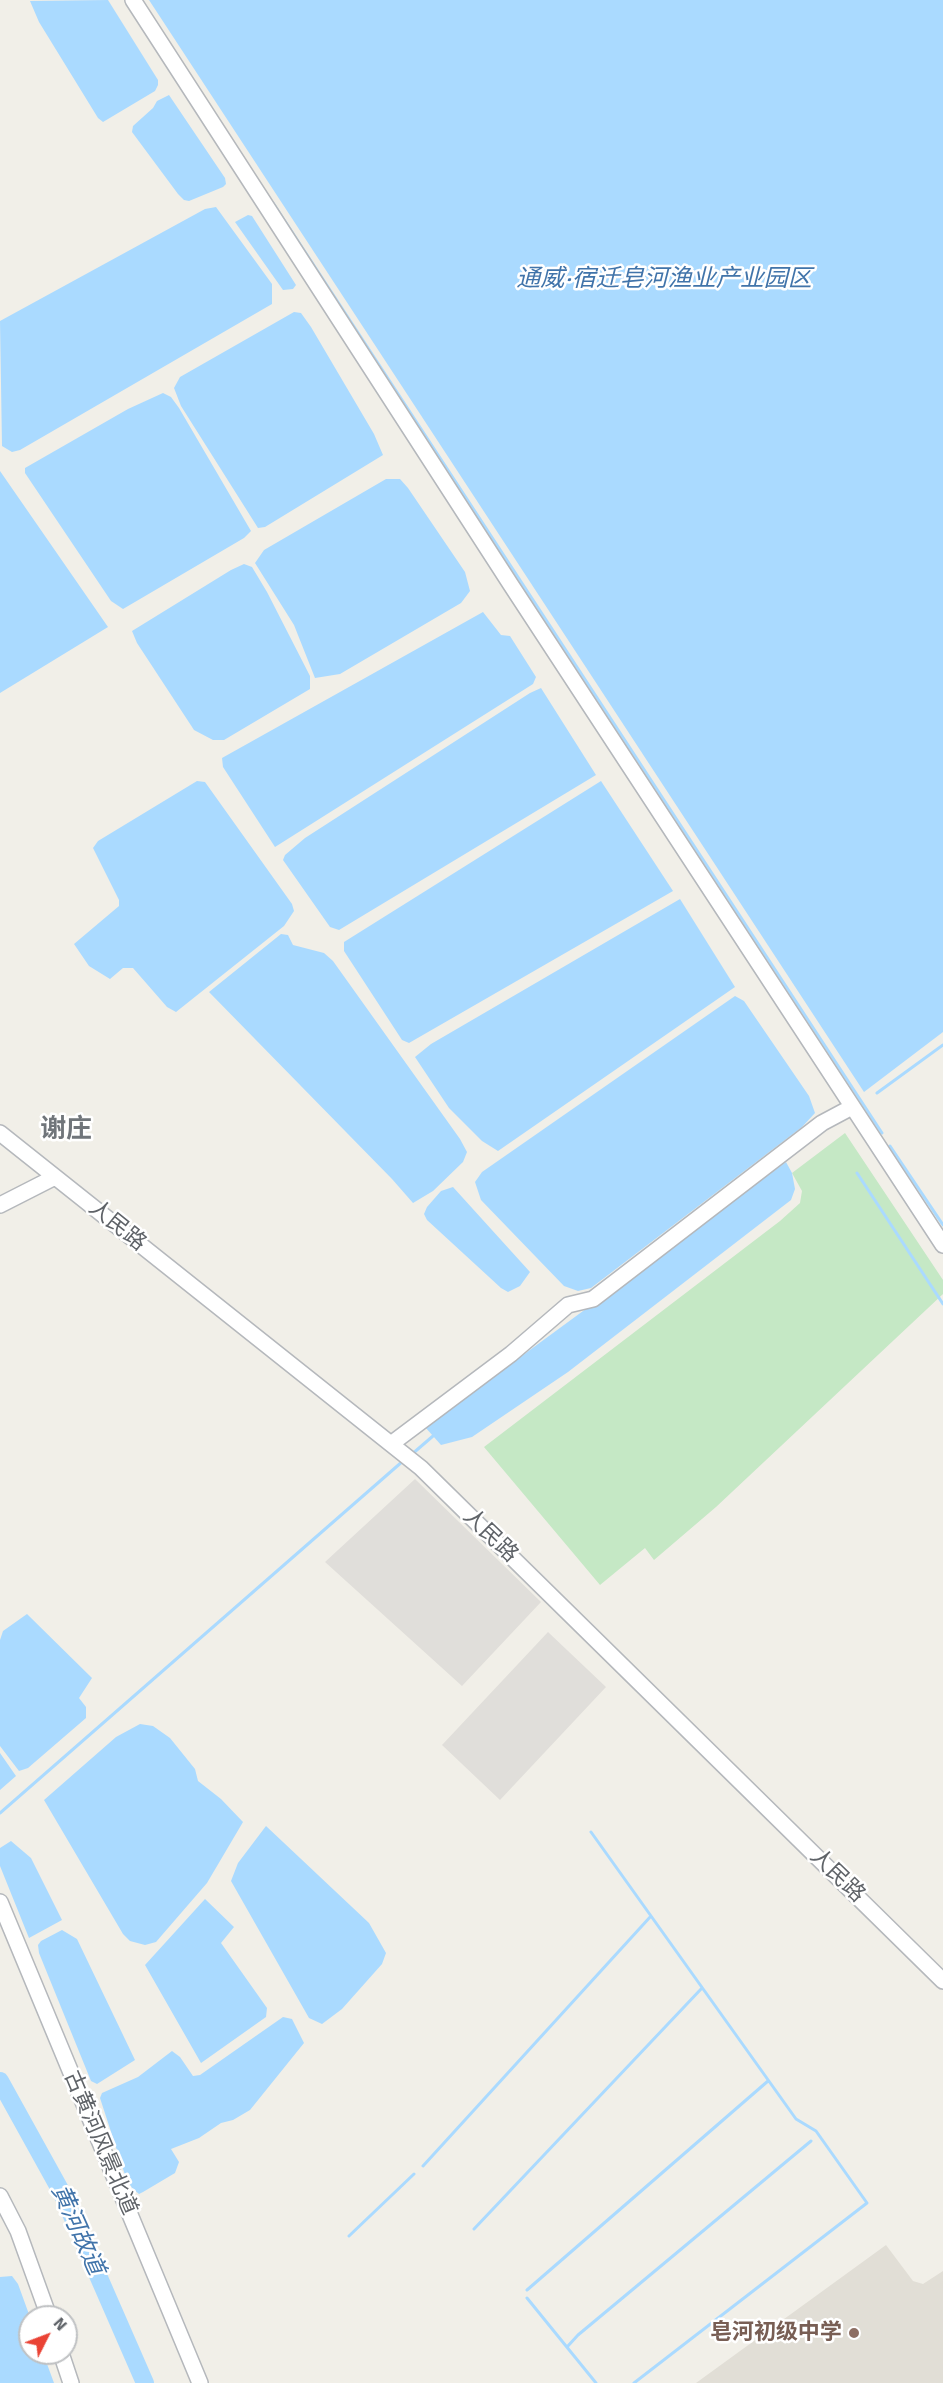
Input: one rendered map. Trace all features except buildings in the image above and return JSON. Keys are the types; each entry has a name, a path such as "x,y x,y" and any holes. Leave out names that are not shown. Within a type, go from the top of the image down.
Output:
{"street":[{"path":"133,0 943,1245"},
{"path":"391,1444 511,1354 568,1305 594,1299 815,1128 852,1107"},
{"name":"人民路","path":"0,1133 408,1457 943,1981"},
{"path":"0,1205 55,1177"},
{"name":"古黄河风景北道","path":"0,1902 200,2383"},
{"path":"0,2196 18,2231 45,2305"},
{"path":"65,2365 71,2383"}],"shaded area":[{"path":"415,1479 541,1602 462,1686 325,1562"},
{"path":"548,1632 606,1687 500,1800 442,1745"},
{"name":"皂河初级中学","path":"886,2245 913,2281 923,2284 943,2271 943,2383 696,2383"}],"green space":[{"path":"845,1133 943,1280 943,1294 716,1507 654,1560 645,1548 600,1585 484,1447 780,1221 800,1203 802,1191 792,1173"}],"water":[{"path":"108,0 158,80 158,85 155,91 103,122 98,118 39,22 30,1"},
{"name":"通威·宿迁皂河渔业产业园区","path":"149,0 943,0 943,1032 864,1092"},
{"path":"169,95 225,178 226,184 223,187 189,201 184,200 178,194 132,132 133,126 153,108 157,101"},
{"path":"216,207 272,284 272,304 20,450 12,452 2,446 0,321 205,209"},
{"path":"248,215 252,216 296,285 293,289 283,290 235,222"},
{"path":"294,312 301,313 311,327 374,434 383,455 265,527 258,528 181,406 174,388 180,377"},
{"path":"163,393 171,397 179,408 251,531 244,538 123,609 111,601 25,473 25,468 128,409"},
{"path":"0,471 108,627 0,693"},
{"path":"386,479 400,479 408,488 465,572 470,591 461,603 340,674 315,678 294,625 255,563 264,550"},
{"path":"244,564 252,567 267,592 310,676 310,689 224,740 213,740 194,730 137,643 132,631"},
{"path":"483,612 501,635 510,636 536,677 533,684 275,847 223,767 222,758"},
{"path":"541,688 596,775 339,930 330,927 283,860 285,855 305,838"},
{"path":"197,781 205,782 292,904 294,911 284,926 176,1012 167,1007 133,968 123,968 110,979 89,966 74,944 119,906 119,900 93,848 98,841"},
{"path":"601,781 673,891 409,1043 402,1040 344,951 344,942"},
{"path":"680,899 735,987 498,1151 482,1141 449,1108 415,1057 431,1044"},
{"path":"281,934 288,935 293,945 324,953 333,961 467,1152 463,1162 433,1191 413,1203 209,992"},
{"path":"735,996 744,1001 809,1096 815,1113 802,1127 591,1288 578,1291 564,1286 481,1200 475,1182 482,1172"},
{"path":"786,1162 792,1173 795,1189 791,1200 568,1372 472,1437 441,1445 425,1427"},
{"path":"453,1187 530,1272 520,1286 508,1292 501,1288 427,1220 424,1214 427,1207 441,1191"},
{"path":"27,1614 92,1678 79,1698 86,1707 86,1718 28,1768 19,1771 0,1746 0,1640 3,1631"},
{"path":"140,1724 153,1726 170,1738 195,1769 198,1781 221,1799 243,1822 207,1883 156,1942 145,1945 130,1941 123,1934 44,1800 116,1737"},
{"path":"0,1753 16,1776 0,1790"},
{"path":"266,1826 369,1923 386,1953 382,1964 342,2009 322,2024 309,2018 231,1881 238,1863"},
{"path":"11,1841 31,1858 62,1920 29,1938 0,1866 0,1848"},
{"path":"205,1899 234,1927 221,1943 267,2008 266,2017 201,2063 145,1965"},
{"path":"62,1930 77,1939 135,2060 97,2084 91,2081 39,1953 38,1945 41,1941"},
{"path":"283,2017 292,2019 304,2043 250,2110 233,2120 221,2123 199,2138 171,2149 179,2162 175,2173 139,2194 126,2178 100,2098 102,2093 138,2077 172,2051 180,2057 193,2076 200,2075"},
{"path":"12,2276 18,2284 26,2305 18,2305 18,2365 47,2365 54,2383 0,2383 0,2277"}],"waterway":[{"path":"273,203 882,1133"},
{"path":"877,1093 943,1045"},
{"path":"890,1146 943,1225"},
{"path":"857,1173 943,1304"},
{"path":"411,1455 433,1436"},
{"path":"0,1813 403,1461"},
{"path":"591,1832 796,2119 816,2131 867,2203 634,2383"},
{"path":"423,2166 651,1916"},
{"path":"474,2229 702,1988"},
{"name":"黄河故道","path":"0,2081 62,2193 145,2383"},
{"path":"527,2290 768,2081"},
{"path":"567,2347 578,2335 811,2141"},
{"path":"349,2236 414,2174"},
{"path":"527,2298 596,2383"}],"place":[{"name":"皂河初级中学","path":"854,2333"}],"district":[{"name":"谢庄","path":"66,1130"}]}
